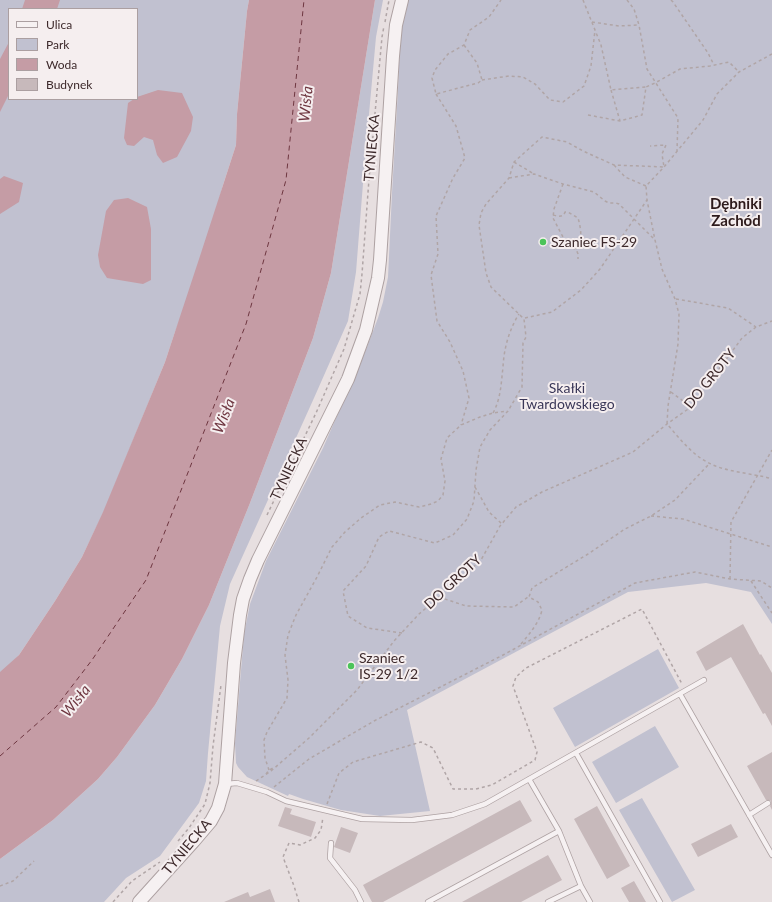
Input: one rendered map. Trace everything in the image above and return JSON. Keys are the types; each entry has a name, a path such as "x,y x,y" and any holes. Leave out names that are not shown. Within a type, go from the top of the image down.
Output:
{"street":[{"name":"TYNIECKA","path":"139,902 211,821 218,808 225,784 234,663 243,599 258,560 348,379 366,330 378,278 383,226 393,56 396,25 402,0"}],"lane":[{"path":"225,784 237,783 267,792 286,801 362,819 412,820 452,815 485,804 704,680"},
{"path":"680,694 772,855"},
{"path":"576,753 660,902"},
{"path":"529,779 559,831 581,886 590,902"},
{"path":"749,815 768,803"},
{"path":"428,902 559,831"},
{"path":"331,843 330,858 355,890 361,902"},
{"path":"548,902 581,886"}],"path":[{"name":"TYNIECKA","path":"265,519 316,413 344,349 360,294 382,37 388,0"},
{"path":"461,425 469,398 463,371 450,342 437,321 431,275 438,254 436,216 453,178 465,158 456,126 436,94 432,78 435,70 448,54 464,46 470,30 489,17 501,0"},
{"path":"583,0 601,45 611,90 620,121"},
{"path":"628,0 634,9 639,25 647,69 678,118 678,151"},
{"path":"671,0 708,53 714,66"},
{"path":"592,22 619,26 639,25"},
{"path":"436,94 478,83 482,80 509,76 524,77 535,84 550,100 563,102 584,86 591,66 595,30"},
{"path":"464,46 478,63 482,80"},
{"path":"772,54 739,72 717,94 703,120 678,151 646,186 647,200 662,268 675,299 679,314 678,344 668,406 667,424 693,453 709,464 743,473 772,478"},
{"path":"611,90 646,87 680,70 714,66 730,62 739,72"},
{"path":"588,115 620,121 642,115 646,87"},
{"path":"402,633 367,628 348,616 343,590 366,566 379,537 389,531 436,542 453,535 467,519 474,501 476,470 480,447 490,430 508,411 522,387 523,343 526,337 524,319 492,287 486,273 479,225 481,213 486,204 509,178 514,162 542,137 567,142 583,152 614,165 664,167"},
{"path":"650,146 666,145 662,154 664,167"},
{"path":"514,162 534,174 563,184 594,192 609,203 620,204 655,240"},
{"path":"614,165 625,178 646,186"},
{"path":"509,178 534,174"},
{"path":"563,184 554,208 553,218 564,239 572,248 576,249 578,259"},
{"path":"524,319 552,312 581,290 600,269 647,200"},
{"path":"553,215 562,216 565,212 568,212 578,218 581,238 576,249"},
{"path":"675,299 728,308 756,327"},
{"path":"493,413 498,403 506,343 510,330 519,314"},
{"name":"DO GROTY","path":"258,779 271,772 309,738 357,690 394,641 419,614 481,560 502,524 516,507 542,492 633,452 690,407 742,338 756,327 772,321"},
{"path":"671,392 690,407"},
{"path":"269,770 265,758 264,740 267,732 287,698 288,680 285,655 288,635 296,615 332,547 345,532 361,518 380,505 395,502 419,507 438,501 443,495 445,481 441,459 447,438 461,425 493,413 508,411"},
{"path":"730,579 731,522 772,450"},
{"path":"439,597 466,606 514,608 529,597 532,588 588,554 625,529 651,516 675,500 709,464"},
{"path":"475,487 489,512 502,524"},
{"path":"651,516 683,520 772,547"},
{"path":"267,792 309,759 374,722 635,583 695,572 730,579 761,581 772,588"},
{"path":"751,581 772,612"},
{"path":"520,645 533,630 542,610 538,602 529,597"},
{"path":"299,902 284,857 289,843 300,845 314,838 321,830 324,810 339,774 353,762 421,742 434,748 453,789 476,790 492,785 535,760 537,752 513,686 516,677 526,668 642,609 682,686"},
{"name":"TYNIECKA","path":"175,845 189,828 205,804 210,783 221,681"},
{"path":"266,774 269,770 276,767"},
{"path":"0,886 13,881 34,861"},
{"name":"TYNIECKA","path":"113,902 132,881 161,861"}],"green space":[{"path":"0,0 249,0 237,114 236,145 223,185 200,268 165,362 105,509 82,557 19,655 0,677"},
{"path":"375,0 383,0 376,37 356,272 348,321 230,584 220,626 206,781 199,803 160,856 126,878 104,902 0,902 0,859 53,820 98,779 117,757 155,705 182,659 209,605 313,338 331,273"},
{"name":"Skałki Twardowskiego","path":"406,0 772,0 772,624 751,592 706,583 628,592 407,710 430,811 380,816 341,810 289,794 288,796 247,777 236,763 235,743 244,634 250,604 266,561 323,448 367,347 383,302 388,277 400,41"},
{"path":"658,649 679,688 575,747 553,708"},
{"path":"655,726 679,767 616,803 592,762"},
{"path":"642,798 695,890 672,902 619,810"}],"water":[{"path":"25,0 60,0 57,8 22,8"},
{"name":"Wisła","path":"249,0 375,0 331,273 313,338 209,605 182,659 155,705 117,757 98,779 53,820 0,859 0,672 19,655 82,557 103,512 165,362 236,145 237,114"},
{"path":"8,44 8,96 0,112 0,59"},
{"path":"158,90 182,93 193,117 191,131 177,157 163,163 157,155 153,140 144,137 134,146 127,145 124,138 128,103 132,100 138,100 138,97"},
{"path":"4,176 23,183 19,202 0,214 0,179"},
{"path":"128,198 147,207 151,229 151,280 143,284 107,278 100,267 98,255 106,211 114,200"}],"building":[{"path":"743,624 772,673 772,726 765,713 763,714 731,657 706,671 696,652"},
{"path":"772,752 772,810 770,806 771,801 766,800 747,766"},
{"path":"520,800 532,821 383,902 372,902 363,885"},
{"path":"597,806 630,866 607,879 574,819"},
{"path":"285,807 292,809 290,814 316,822 311,837 278,826"},
{"path":"731,824 738,837 698,857 691,844"},
{"path":"341,827 358,833 350,853 334,847"},
{"path":"548,855 562,880 521,902 462,902"},
{"path":"634,881 646,902 629,902 621,888"},
{"path":"270,889 275,902 224,902 248,892 250,897"}],"ferry route":[{"path":"0,756 56,707 92,660 146,580 246,324 286,180 304,0"}],"place":[{"name":"Szaniec FS-29","path":"543,242"},
{"name":"Szaniec IS-29 1/2","path":"351,666"}],"district":[{"name":"Dębniki Zachód","path":"736,212"}]}
